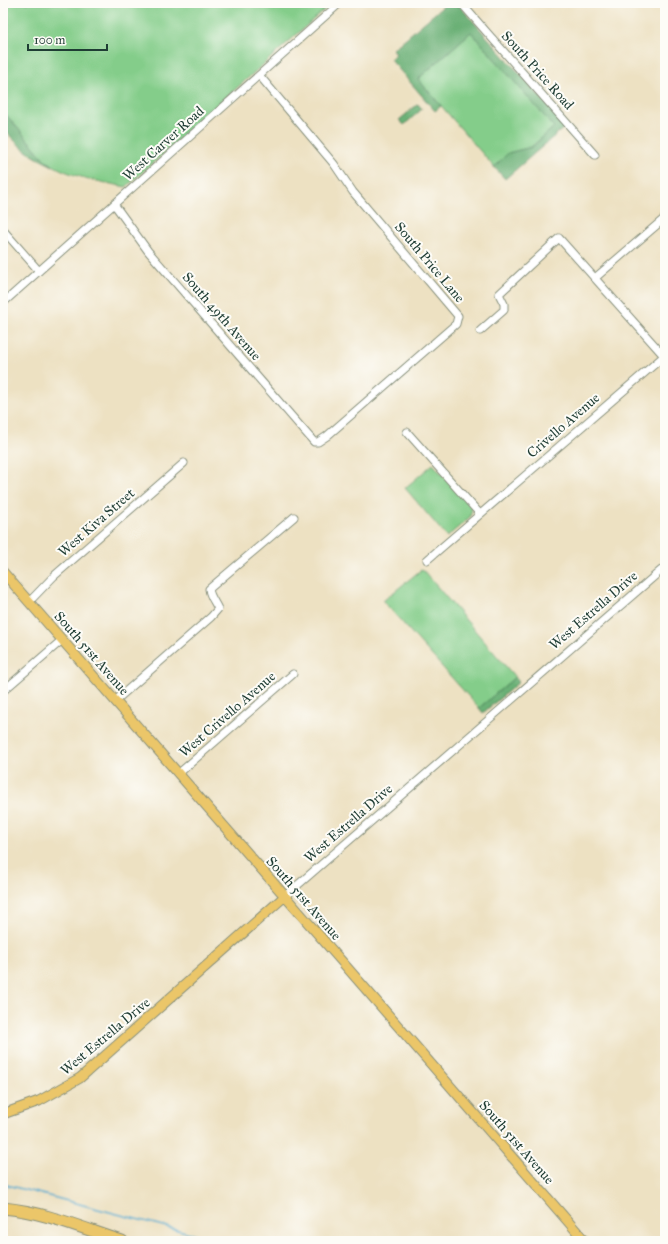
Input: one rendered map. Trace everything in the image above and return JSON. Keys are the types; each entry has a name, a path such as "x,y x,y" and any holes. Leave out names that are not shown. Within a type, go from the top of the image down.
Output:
{"highway":[{"path":"3,1208 31,1212 64,1220 122,1241"}],"main road":[{"name":"South 51st Avenue","path":"3,572 585,1241"},
{"name":"West Estrella Drive","path":"3,1114 40,1101 62,1090 80,1078 285,896"}],"street":[{"name":"West Carver Road","path":"3,303 114,204 262,78 340,3"},
{"name":"South Price Road","path":"461,3 595,155"},
{"name":"South Price Lane","path":"262,78 334,164 354,192 458,316 456,324 327,436 318,442 314,442"},
{"name":"South 49th Avenue","path":"114,204 148,251 314,442"},
{"path":"595,278 665,218"},
{"path":"3,230 39,271"},
{"path":"480,331 504,310 504,304 499,294 559,238 664,357"},
{"name":"Crivello Avenue","path":"480,514 664,357"},
{"path":"407,432 480,514 427,560"},
{"name":"West Kiva Street","path":"29,602 54,576 184,463"},
{"path":"115,700 211,617 218,609 215,601 210,595 209,589 294,517"},
{"name":"West Estrella Drive","path":"285,896 665,567"},
{"path":"3,691 62,640"},
{"name":"West Crivello Avenue","path":"178,774 293,674"}],"green space":[{"path":"3,3 332,3 126,187 84,178 63,171 54,166 45,160 3,111"},
{"path":"447,3 457,3 566,126 505,179 494,167 508,153 532,147 554,127 471,32 418,79 441,106 435,111 390,59 396,54 393,49"},
{"path":"471,32 554,127 531,147 508,153 494,167 418,79"},
{"path":"418,104 422,109 404,125 399,120"},
{"path":"3,111 45,160 53,166 25,150 9,135 3,128"},
{"path":"433,464 472,508 470,517 447,537 405,488"},
{"path":"422,569 515,677 479,708 383,601"},
{"path":"515,677 519,682 483,713 479,708"}],"waterway":[{"path":"3,1184 220,1241"}]}
